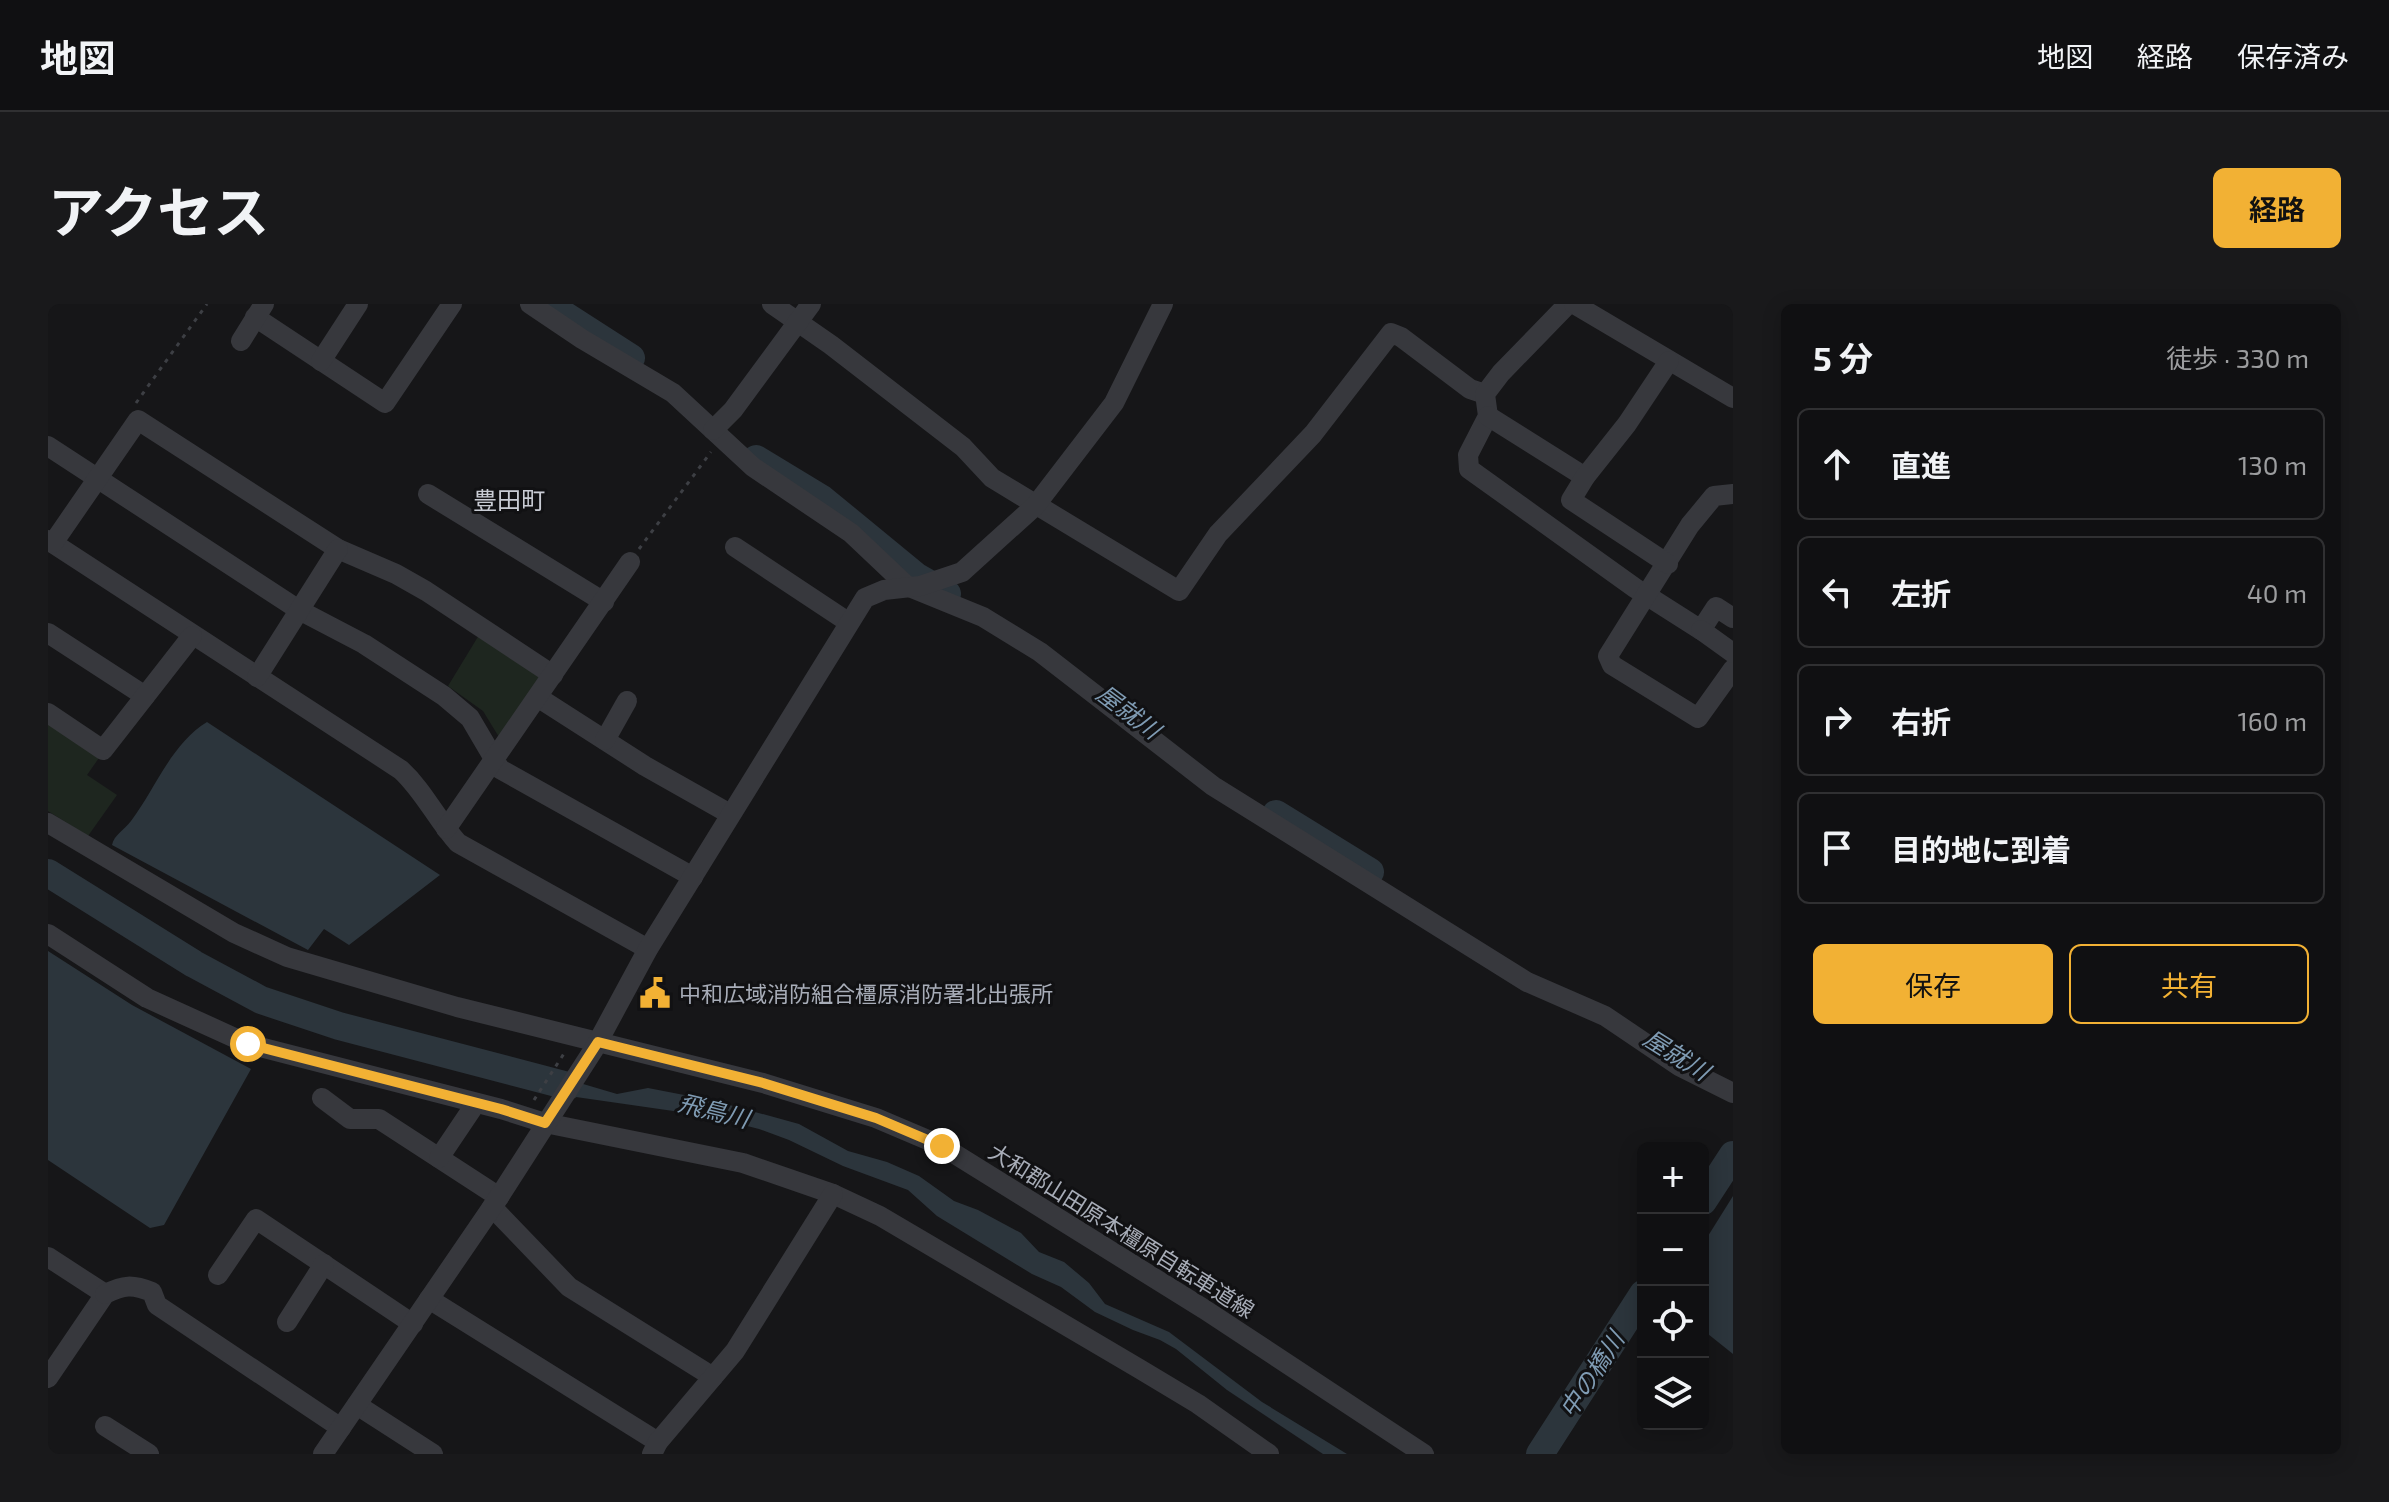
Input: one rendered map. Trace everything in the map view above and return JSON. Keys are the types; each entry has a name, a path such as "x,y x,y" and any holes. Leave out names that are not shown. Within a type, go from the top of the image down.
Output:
{"street":[{"path":"321,361 358,304"},
{"path":"241,341 260,311 321,361 385,403 452,304"},
{"path":"530,304 673,393 719,429 753,467 851,533 919,585 1017,638 1112,706 1213,786 1527,982 1605,1016 1679,1066 1733,1093"},
{"path":"772,304 963,447 992,478 1179,591 1218,534 1286,465 1391,333 1401,337 1470,389 1485,394"},
{"path":"719,429 811,304"},
{"path":"323,1454 496,1202 596,1046 648,949 865,598 884,590 919,585 962,572 1035,506 1114,403 1163,304"},
{"path":"1733,398 1571,304 1501,373 1485,394 1488,416 1468,455 1469,469 1733,653"},
{"path":"1668,564 1571,500 1669,361"},
{"path":"1488,416 1585,477"},
{"path":"553,675 426,591 396,574 338,549 138,420 51,542 401,770 458,843 648,949"},
{"path":"48,446 299,610 364,644 444,696 470,718 500,769 693,877"},
{"path":"428,494 604,602"},
{"path":"1733,494 1714,496 1690,525 1608,656 1612,665 1698,718 1733,669"},
{"path":"735,547 848,622"},
{"path":"257,677 338,549"},
{"path":"446,829 630,562"},
{"path":"1701,630 1716,607 1733,618"},
{"path":"48,633 145,696"},
{"path":"48,713 103,750 192,636"},
{"path":"539,698 730,814"},
{"path":"605,740 627,701"},
{"name":"大和郡山田原本橿原自転車道線","path":"48,823 234,933 287,957 596,1046 777,1087 876,1118 942,1146 1204,1309 1424,1454"},
{"path":"48,934 147,998 248,1044 501,1109 743,1163 833,1194 880,1216 1138,1368 1198,1404 1269,1454"},
{"path":"322,1098 350,1119 379,1119 439,1158 496,1202 569,1287 713,1377"},
{"path":"439,1158 472,1109"},
{"path":"429,1299 655,1448 735,1351 833,1194"},
{"path":"218,1275 256,1219 413,1324"},
{"path":"48,1257 105,1294"},
{"path":"287,1322 324,1264"},
{"path":"50,1370 105,1294 123,1285 136,1285 152,1292 157,1305 341,1428"},
{"path":"357,1405 433,1454"},
{"path":"105,1426 149,1454"}],"path":[{"path":"131,411 207,304"},
{"path":"630,562 719,429"},
{"path":"529,1107 571,1042"}],"shaded area":[{"path":"479,635 547,677 502,742 483,711 448,686"},
{"path":"48,722 101,755 87,775 117,795 88,836 48,811"}],"water":[{"path":"207,722 440,875 349,945 324,929 308,950 112,845 183,742"},
{"path":"48,951 132,1005 251,1069 164,1225 150,1228 48,1160"},
{"path":"529,1068 617,1094 648,1088 715,1101 799,1124 848,1151 887,1162 919,1176 954,1201 1021,1233 1039,1252 1064,1262 1089,1283 1105,1304 1169,1332 1262,1402 1347,1454 1323,1454 1227,1390 1176,1349 1095,1312 1061,1287 1032,1274 937,1216 908,1190 843,1166 759,1129 708,1116 576,1097 538,1085"},
{"path":"1733,1196 1733,1354 1709,1335 1709,1234"}],"waterway":[{"name":"屋就川","path":"547,304 631,358"},
{"name":"屋就川","path":"756,459 822,499 917,577 947,594"},
{"name":"屋就川","path":"1276,814 1370,872"},
{"name":"飛鳥川","path":"48,873 194,964 261,1000 339,1026 568,1086"},
{"name":"中の橋川","path":"1709,1192 1733,1155"},
{"name":"中の橋川","path":"1540,1454 1637,1303"}],"place":[{"name":"中和広域消防組合橿原消防署北出張所","path":"655,993"}],"district":[{"name":"豊田町","path":"509,499"}],"route":[{"path":"248,1044 545,1123 598,1042 763,1083 876,1118 942,1146"}]}
